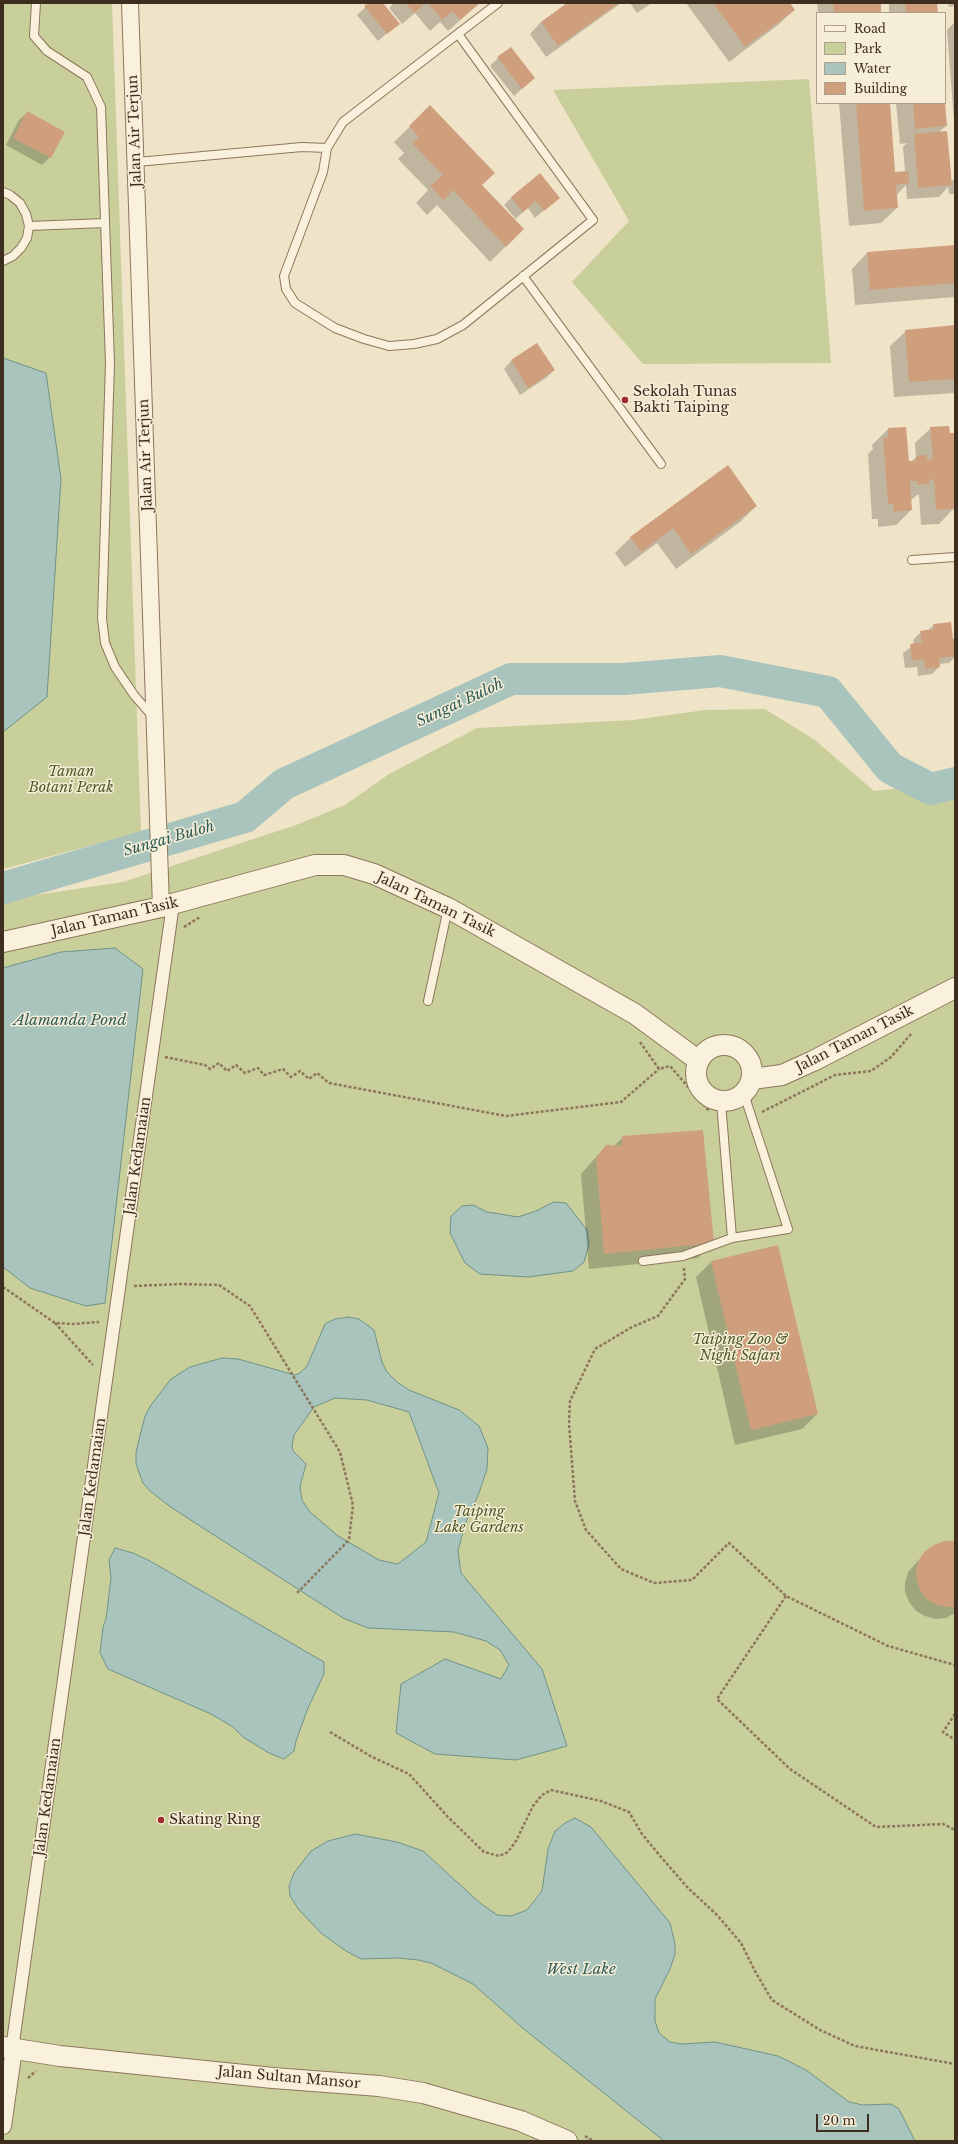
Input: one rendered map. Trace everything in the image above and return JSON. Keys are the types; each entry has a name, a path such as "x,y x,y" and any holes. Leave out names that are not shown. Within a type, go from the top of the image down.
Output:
{"street":[{"name":"Jalan Air Terjun","path":"130,3 158,807 161,877 167,906"},
{"name":"Jalan Taman Tasik","path":"3,942 167,906 315,865 344,865 374,874 448,908 635,1014 699,1061"},
{"name":"Jalan Kedamaian","path":"3,2126 10,2048 153,1054 167,906"},
{"name":"Jalan Taman Tasik","path":"721,1102 730,1101 748,1086 813,1061 955,988"},
{"path":"721,1102 709,1097 700,1087 697,1079 699,1061 711,1048 720,1045 729,1045 745,1054 752,1070 748,1086"},
{"name":"Jalan Sultan Mansor","path":"10,2048 60,2056 273,2078 379,2086 423,2093 521,2121 568,2141"}],"lane":[{"path":"36,3 34,36 47,51 87,77 101,107 110,363 102,618 105,643 115,667 134,695 156,721"},
{"path":"458,34 592,220 463,325 437,339 414,344 389,346 334,328 295,304 286,289 284,276 323,172 327,148 343,122 498,3"},
{"path":"136,162 302,147 327,148"},
{"path":"3,192 10,195 20,203 26,214 28,226 27,238 21,248 13,256 3,262"},
{"path":"28,226 105,223"},
{"path":"523,276 661,464"},
{"path":"912,560 955,557"},
{"path":"428,1001 448,908"},
{"path":"644,1261 683,1256 732,1238 788,1230 748,1086"},
{"path":"721,1102 732,1238"}],"path":[{"path":"153,1054 205,1065 210,1069 219,1063 226,1071 236,1065 245,1073 258,1068 264,1076 282,1070 291,1077 300,1071 309,1078 317,1073 329,1083 506,1116 621,1102 659,1068"},
{"path":"691,1264 684,1267 685,1279 658,1316 632,1327 595,1349 570,1401 569,1424 575,1501 586,1530 621,1569 654,1583 692,1580 729,1543 786,1596 888,1646 955,1665"},
{"path":"120,1286 181,1284 219,1285 250,1306 340,1452 353,1505 348,1540 297,1593"},
{"path":"3,1287 55,1323 106,1380"},
{"path":"55,1323 73,1324 115,1320"},
{"path":"786,1596 717,1699 790,1769 876,1828 943,1824 955,1830"},
{"path":"955,1714 943,1732 955,1740"},
{"path":"330,1732 372,1757 409,1774 448,1817 484,1852 499,1856 508,1852 516,1841 533,1806 542,1795 551,1790 601,1801 629,1812 642,1834 661,1857 688,1888 716,1915 741,1943 772,2000 820,2030 855,2046 955,2064"},
{"path":"23,2083 30,2075 42,2070"}],"green space":[{"name":"Taman Botani Perak","path":"3,3 112,3 141,832 3,869"},
{"path":"809,79 831,363 643,364 572,282 629,221 553,90"},
{"name":"Taiping Lake Gardens","path":"765,709 815,740 874,791 955,783 955,2141 3,2141 3,900 123,882 296,825 345,805 389,774 477,728 633,720 705,710"}],"water":[{"path":"3,358 46,373 61,479 47,697 3,732"},
{"name":"Alamanda Pond","path":"115,948 143,969 105,1303 86,1306 30,1288 3,1267 3,968 61,952"},
{"path":"554,1202 566,1203 587,1230 589,1244 584,1262 573,1271 528,1277 480,1274 465,1263 450,1233 451,1216 462,1206 473,1205 487,1212 518,1217 536,1211"},
{"path":"348,1317 359,1319 374,1330 382,1362 387,1372 397,1382 409,1390 459,1410 479,1426 488,1448 487,1469 479,1493 465,1524 458,1551 461,1573 542,1669 567,1746 516,1760 435,1754 396,1733 401,1684 445,1659 501,1679 509,1665 500,1650 486,1641 454,1632 368,1628 343,1618 172,1508 150,1491 143,1483 136,1464 136,1452 145,1416 151,1405 171,1379 190,1367 222,1358 238,1359 295,1375 300,1373 307,1366 325,1324 335,1319","holes":["335,1398 367,1400 409,1412 439,1493 426,1542 398,1564 379,1560 338,1536 310,1512 302,1500 300,1487 306,1464 293,1451 292,1446 294,1435 314,1407"]},
{"path":"115,1548 133,1553 150,1561 324,1662 324,1674 308,1708 294,1751 284,1759 269,1753 243,1737 233,1727 211,1714 108,1669 100,1653 111,1578 109,1560"},
{"name":"West Lake","path":"575,1818 591,1827 670,1923 675,1944 675,1954 670,1969 655,1999 655,2021 659,2033 670,2042 682,2044 715,2042 778,2056 806,2070 849,2102 863,2105 891,2104 899,2109 915,2141 664,2141 525,2030 473,1984 431,1963 418,1960 398,1958 361,1959 346,1951 321,1933 299,1910 290,1896 289,1886 294,1873 311,1851 328,1841 355,1834 397,1842 423,1851 480,1903 497,1915 511,1916 527,1910 542,1891 548,1849 555,1831 565,1823"}],"building":[{"path":"368,3 383,3 400,24 387,34 364,6"},
{"path":"406,3 426,3 414,13"},
{"path":"428,3 480,3 460,20 453,11 442,20"},
{"path":"567,3 619,3 558,46 541,22"},
{"path":"713,3 790,3 795,10 745,47"},
{"path":"833,3 881,3 881,12 834,12"},
{"path":"905,3 937,3 938,12 906,12"},
{"path":"511,47 535,78 522,89 497,57"},
{"path":"856,104 890,104 895,172 908,171 909,183 896,185 898,208 864,211"},
{"path":"913,104 945,104 947,126 915,129"},
{"path":"430,105 495,173 482,185 524,229 506,247 453,190 443,200 430,186 443,175 412,143 419,137 409,126"},
{"path":"27,111 65,132 51,158 13,138"},
{"path":"947,131 952,185 918,188 914,134"},
{"path":"540,173 560,198 544,211 536,201 523,212 511,197"},
{"path":"955,245 955,283 870,290 867,252"},
{"path":"955,325 955,379 909,382 905,330"},
{"path":"537,343 555,370 528,388 511,360"},
{"path":"949,426 950,433 955,433 955,509 936,510 934,479 929,480 929,484 918,485 917,481 910,481 912,510 894,512 893,504 888,504 883,438 888,437 888,428 906,427 909,461 916,461 916,456 927,455 927,460 933,459 930,427"},
{"path":"728,465 757,506 691,554 673,528 641,552 630,537"},
{"path":"951,622 953,639 955,639 955,656 939,658 940,667 925,669 924,659 912,661 910,644 922,642 920,631 934,629 933,624"},
{"path":"703,1130 714,1243 604,1254 596,1158 606,1145 622,1146 622,1136"},
{"path":"778,1245 818,1414 751,1430 711,1261"},
{"path":"944,1541 955,1541 955,1607 937,1605 927,1599 920,1590 917,1580 916,1570 919,1560 925,1551"}],"waterway":[{"name":"Sungai Buloh","path":"3,888 245,817 284,784 511,679 624,679 720,671 828,692 890,768 931,789 955,783"}],"place":[{"name":"Sekolah Tunas Bakti Taiping","path":"625,400"},
{"name":"Skating Ring","path":"161,1820"}],"park label":[{"name":"Taiping Zoo & Night Safari","path":"740,1348"}]}
